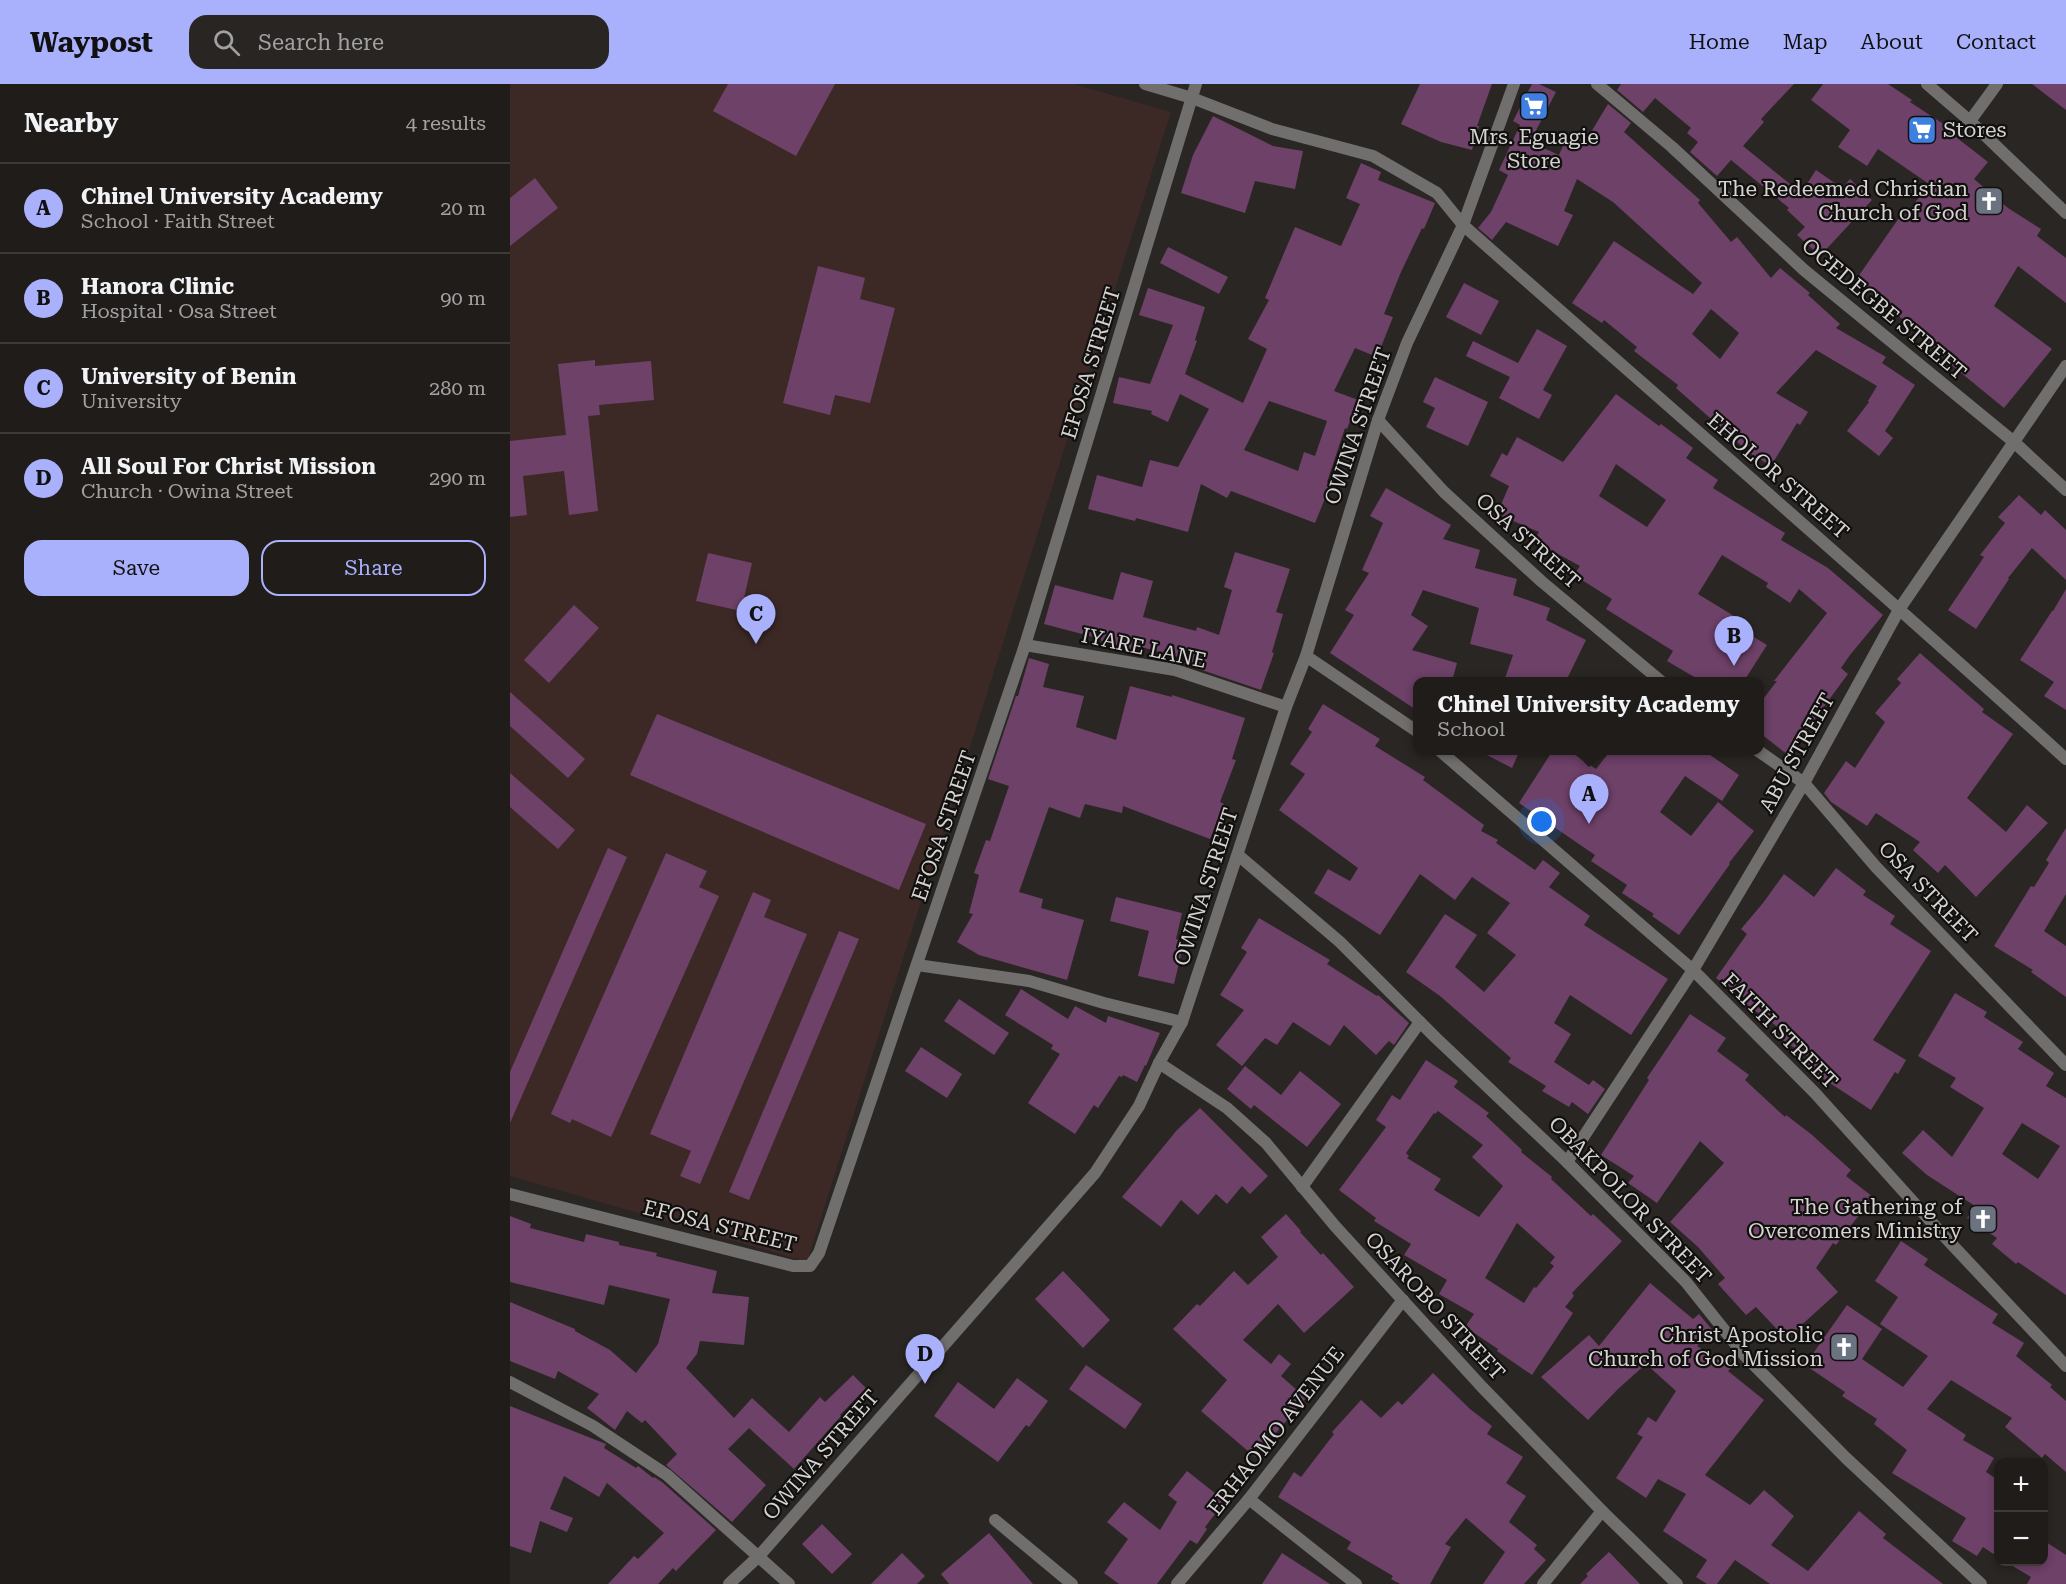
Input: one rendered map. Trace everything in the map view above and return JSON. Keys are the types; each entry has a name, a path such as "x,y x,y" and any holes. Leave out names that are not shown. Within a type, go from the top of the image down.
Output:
{"street":[{"name":"EHOLOR STREET","path":"1145,84 1192,98 1272,129 1373,156 1437,193 1463,225 1900,608 2066,759"},
{"name":"EFOSA STREET","path":"510,1194 793,1266 810,1266 819,1253 1025,645 1196,84"},
{"name":"OWINA STREET","path":"729,1584 759,1556 1095,1173 1139,1106 1182,1022 1286,707 1306,656 1378,420 1407,343 1463,225 1514,84"},
{"name":"OGEDEGBE STREET","path":"1598,84 1672,147 1804,270 2014,442 2066,490"},
{"path":"1927,84 1970,121 2066,213"},
{"path":"1970,121 1997,84"},
{"name":"ABU STREET","path":"1567,1162 1693,970 1804,783 1900,608 2066,366"},
{"name":"OSA STREET","path":"1378,420 1444,492 1541,581 1657,677"},
{"name":"IYARE LANE","path":"1025,645 1175,670 1286,707"},
{"path":"1306,656 1413,729"},
{"name":"FAITH STREET","path":"1445,755 1693,970 1815,1093 1951,1244 2066,1366"},
{"name":"OSA STREET","path":"1764,755 1804,783 1876,867 2066,1065"},
{"name":"OBAKPOLOR STREET","path":"1238,855 1340,942 1567,1162 1686,1282 1745,1356 1846,1458 1981,1584"},
{"path":"917,965 1029,981 1104,1003 1182,1022"},
{"path":"1302,1187 1420,1022"},
{"name":"OSAROBO STREET","path":"1159,1064 1227,1108 1266,1143 1335,1226 1482,1387 1602,1511 1677,1584"},
{"name":"ERHAOMO AVENUE","path":"1177,1584 1249,1499 1403,1300"},
{"path":"510,1382 593,1426 667,1475 789,1584"},
{"path":"1249,1499 1356,1584"},
{"path":"1543,1584 1602,1511"},
{"path":"995,1520 1072,1584"}],"shaded area":[{"path":"510,84 1074,84 1171,112 807,1262 510,1176"}],"building":[{"path":"728,84 835,84 796,156 713,111"},
{"path":"1420,84 1492,84 1477,126 1479,126 1472,150 1441,142 1401,124"},
{"path":"1532,84 1539,84 1556,92 1530,142 1559,155 1568,134 1585,142 1608,104 1631,123 1624,132 1700,200 1698,203 1731,242 1737,237 1771,278 1780,268 1810,293 1808,295 1840,324 1836,328 1886,357 1882,363 1915,385 1885,431 1893,438 1879,456 1847,431 1869,402 1877,386 1816,350 1776,393 1808,412 1800,425 1797,423 1771,466 1743,449 1676,388 1678,385 1634,351 1637,347 1604,320 1602,323 1572,303 1614,241 1693,294 1702,283 1613,202 1577,179 1564,211 1573,215 1558,246 1506,222 1492,240 1478,228 1491,212 1508,175 1499,170 1520,125 1513,121","holes":["1711,309 1739,333 1720,359 1692,334"]},
{"path":"1621,84 1794,84 1761,119 1764,122 1743,146 1801,193 1816,170 1842,188 1850,179 1872,200 1820,256 1797,235 1805,227 1787,210 1789,208 1731,160 1717,176 1690,152 1698,142 1687,133 1691,128 1655,98 1643,112 1617,90"},
{"path":"1823,84 1888,84 1912,100 1910,102 1954,131 1952,134 1988,162 1974,179 2008,208 2041,229 2037,236 2066,258 2066,303 2018,266 1994,306 2052,349 2004,408 1949,363 1951,362 1922,338 1924,336 1892,311 1894,309 1855,281 1899,218 1902,220 1929,184 1878,149 1867,166 1838,147 1850,130 1811,100"},
{"path":"2032,84 2066,84 2066,110"},
{"path":"1213,116 1273,146 1303,151 1295,189 1255,181 1245,213 1181,193 1193,155"},
{"path":"1361,163 1381,172 1378,180 1435,203 1401,272 1384,314 1393,317 1377,357 1355,348 1334,391 1358,400 1347,429 1345,428 1327,482 1331,484 1315,523 1231,491 1227,498 1201,484 1188,532 1136,518 1135,521 1088,509 1097,475 1142,487 1150,460 1178,467 1209,409 1180,394 1168,422 1151,414 1152,411 1113,403 1119,377 1150,384 1173,325 1139,315 1148,288 1205,307 1195,340 1197,341 1185,374 1243,403 1267,349 1248,339 1269,300 1265,298 1295,227 1341,246 1360,204 1346,198","holes":["1269,401 1327,421 1315,456 1304,452 1298,471 1244,450"]},
{"path":"535,178 558,208 510,246 510,198"},
{"path":"1168,247 1228,277 1219,294 1160,263"},
{"path":"818,266 865,278 860,299 895,308 870,403 835,395 830,415 783,403"},
{"path":"1464,283 1499,301 1481,335 1446,317"},
{"path":"1537,329 1567,346 1543,390 1552,395 1539,419 1499,398 1510,377 1466,356 1473,341 1518,363"},
{"path":"595,360 595,366 651,361 654,400 599,405 600,415 588,416 598,511 569,515 564,471 523,476 527,515 510,517 510,441 566,435 558,364"},
{"path":"1435,377 1488,402 1468,446 1426,427 1435,408 1423,402"},
{"path":"1616,394 1693,448 1686,458 1718,480 1713,488 1785,533 1781,540 1828,568 1883,615 1841,668 1848,674 1788,755 1764,736 1764,698 1777,681 1774,681 1827,613 1799,589 1790,603 1766,587 1768,583 1722,555 1698,594 1734,616 1731,623 1767,645 1747,677 1694,677 1667,661 1673,651 1606,609 1612,599 1574,575 1580,566 1534,541 1539,532 1497,514 1509,486 1490,476 1502,453 1507,456 1517,437 1563,462","holes":["1616,464 1666,500 1647,527 1599,496"]},
{"path":"1386,488 1451,525 1443,539 1480,550 1475,568 1517,579 1513,595 1550,608 1546,620 1586,640 1568,677 1505,677 1513,655 1470,644 1479,608 1423,590 1411,615 1428,626 1412,650 1457,663 1453,677 1413,677 1413,708 1330,653 1354,615 1345,610 1369,573 1362,570 1383,523 1370,516"},
{"path":"2019,495 2041,515 2045,510 2066,530 2066,580 2032,548 2008,578 1976,629 1948,610 1984,557 1980,555 2005,523 1998,517"},
{"path":"1235,552 1290,569 1276,612 1283,614 1272,652 1274,653 1261,690 1184,664 1186,659 1134,645 1133,650 1044,624 1055,585 1113,600 1121,572 1153,581 1143,617 1196,631 1197,627 1219,635 1232,590 1224,587"},
{"path":"708,553 752,563 741,611 696,601"},
{"path":"2066,589 2066,710 2044,696 2054,682 2020,660"},
{"path":"574,605 599,628 549,683 524,660"},
{"path":"1920,653 1984,709 1982,712 2013,734 1967,798 2006,832 2027,805 2048,823 1976,897 1945,865 1938,873 1913,850 1920,842 1876,813 1867,826 1831,802 1824,793 1846,761 1855,768 1885,722 1875,713 1901,683 1897,679"},
{"path":"1029,658 1049,664 1043,687 1084,696 1076,727 1116,740 1130,686 1172,697 1172,695 1245,718 1232,759 1236,760 1220,802 1224,804 1210,839 1123,806 1122,813 1085,804 1080,818 1049,807 1019,892 1043,899 1041,908 1084,920 1067,980 979,955 957,942 973,914 969,913 979,875 974,873 986,840 990,841 1009,786 988,779"},
{"path":"510,692 585,759 568,778 510,726"},
{"path":"1323,704 1380,739 1375,746 1425,777 1423,780 1484,825 1481,831 1498,840 1496,843 1535,870 1543,860 1560,873 1549,887 1590,916 1584,925 1668,979 1631,1035 1570,995 1554,1023 1571,1034 1554,1062 1589,1085 1593,1080 1605,1089 1588,1114 1572,1102 1569,1107 1542,1091 1546,1086 1508,1062 1511,1058 1440,996 1406,972 1445,914 1477,935 1455,967 1484,992 1516,955 1487,933 1510,903 1472,877 1455,900 1420,874 1380,935 1314,893 1328,869 1350,881 1358,868 1279,810 1305,774 1290,764 1312,732 1308,729"},
{"path":"657,714 926,824 899,890 630,775"},
{"path":"1487,755 1518,755 1512,768"},
{"path":"1550,755 1575,755 1596,769 1607,755 1710,755 1739,775 1722,801 1685,776 1660,812 1691,836 1718,802 1754,831 1679,935 1652,916 1654,914 1622,893 1627,885 1591,861 1595,855 1519,803"},
{"path":"510,773 575,830 558,849 510,807"},
{"path":"2066,828 2066,894 2044,931 2066,946 2066,997 2031,972 2033,970 1994,946 2031,886 2034,887 2049,863 2046,860"},
{"path":"608,848 627,857 510,1123 510,1072"},
{"path":"666,853 707,871 699,887 719,896 611,1137 572,1119 570,1123 551,1114"},
{"path":"1836,868 1866,891 1863,895 1895,916 1890,924 1931,951 1873,1040 1906,1060 1898,1074 1895,1072 1871,1110 1801,1064 1807,1056 1778,1037 1782,1030 1743,1002 1745,998 1716,978 1747,934 1741,929 1784,874 1814,897"},
{"path":"753,892 771,900 764,917 807,934 700,1184 680,1176 691,1151 650,1134"},
{"path":"1116,897 1182,913 1176,939 1184,942 1174,984 1138,976 1149,931 1110,921"},
{"path":"1259,918 1330,960 1327,964 1378,995 1409,1023 1394,1045 1389,1041 1376,1055 1344,1025 1330,1046 1293,1022 1277,1045 1265,1038 1242,1066 1216,1045 1244,1010 1220,995 1247,952 1241,948"},
{"path":"839,931 859,939 749,1200 729,1192"},
{"path":"1021,989 1068,1019 1075,1006 1106,1023 1108,1016 1160,1033 1137,1082 1123,1075 1119,1076 1098,1108 1094,1105 1075,1134 1028,1103 1060,1054 1051,1049 1053,1045 1005,1015"},
{"path":"1955,993 1987,1012 1984,1017 2023,1042 2018,1049 2054,1073 2046,1086 2066,1098 2066,1295 2018,1262 2016,1264 1992,1244 1997,1238 1967,1218 1975,1206 1927,1175 1902,1153 1923,1130 1952,1157 1984,1108 1950,1087 1956,1078 1918,1056","holes":["2022,1123 2060,1146 2038,1179 2002,1154"]},
{"path":"959,999 1009,1033 994,1055 944,1021"},
{"path":"1690,1014 1726,1038 1717,1051 1749,1075 1745,1080 1785,1117 1786,1115 1811,1134 1851,1170 1846,1176 1873,1197 1836,1245 1833,1243 1816,1268 1838,1292 1786,1339 1756,1307 1746,1315 1718,1284 1725,1278 1698,1247 1670,1222 1724,1163 1700,1141 1657,1203 1628,1183 1634,1176 1601,1155 1649,1080 1647,1078"},
{"path":"921,1047 962,1074 947,1098 905,1071"},
{"path":"1426,1060 1458,1081 1454,1087 1489,1113 1486,1116 1522,1150 1521,1152 1622,1241 1572,1293 1574,1296 1565,1307 1573,1313 1532,1375 1465,1327 1474,1314 1439,1294 1447,1280 1404,1255 1411,1244 1374,1221 1376,1218 1339,1190 1386,1127 1376,1120 1392,1095 1400,1100","holes":["1438,1111 1483,1145 1472,1157 1503,1186 1479,1217 1434,1190 1441,1179 1407,1158 1409,1156 1406,1153 1434,1113","1517,1223 1555,1257 1550,1263 1554,1266 1536,1288 1534,1287 1524,1303 1485,1278"]},
{"path":"1245,1066 1281,1095 1300,1071 1341,1104 1307,1147 1254,1105 1251,1109 1227,1089"},
{"path":"1200,1108 1268,1176 1250,1194 1242,1186 1227,1204 1216,1194 1198,1215 1181,1200 1161,1227 1122,1197 1177,1130"},
{"path":"1286,1214 1321,1255 1323,1253 1354,1287 1304,1333 1278,1304 1243,1340 1271,1364 1279,1354 1291,1364 1281,1376 1306,1398 1255,1457 1201,1411 1227,1380 1173,1329 1197,1304 1200,1306 1234,1271 1248,1285 1278,1257 1261,1237"},
{"path":"510,1216 531,1224 530,1228 584,1242 586,1234 619,1242 619,1245 657,1253 656,1256 717,1271 712,1293 749,1297 744,1345 700,1341 697,1354 686,1368 734,1418 752,1398 789,1432 820,1397 825,1402 853,1375 866,1388 794,1469 749,1428 728,1449 766,1485 732,1522 666,1465 677,1454 645,1420 642,1423 627,1411 615,1430 587,1408 599,1394 558,1371 555,1379 510,1361 510,1302 575,1329 610,1350 636,1373 658,1344 670,1299 609,1285 604,1305 510,1282"},
{"path":"1901,1241 1928,1259 1924,1265 1998,1314 1992,1323 2024,1343 2016,1356 2052,1385 2050,1387 2066,1401 2066,1472 2045,1454 2042,1458 2005,1427 2012,1418 1951,1380 1927,1409 1966,1435 1963,1440 1994,1458 1986,1472 1994,1477 1994,1554 1983,1547 1977,1556 1952,1541 1966,1518 1892,1473 1907,1450 1874,1424 1877,1419 1842,1396 1845,1392 1805,1365 1847,1305 1882,1329 1862,1359 1903,1387 1928,1356 1880,1324 1898,1297 1875,1281"},
{"path":"1063,1271 1110,1320 1083,1348 1035,1299"},
{"path":"1650,1283 1693,1319 1699,1314 1714,1332 1697,1346 1731,1368 1728,1371 1764,1400 1705,1475 1750,1505 1764,1490 1794,1516 1771,1545 1808,1571 1859,1511 1886,1534 1883,1538 1943,1584 1770,1584 1735,1560 1717,1584 1707,1584 1696,1577 1707,1560 1663,1531 1686,1494 1658,1479 1646,1498 1616,1478 1643,1437 1637,1434 1648,1417 1656,1422 1676,1391 1646,1364 1588,1420 1541,1377 1589,1335 1599,1346"},
{"path":"1086,1365 1142,1404 1125,1429 1069,1389"},
{"path":"1433,1373 1470,1409 1492,1426 1487,1434 1523,1457 1506,1483 1526,1496 1509,1522 1537,1545 1534,1549 1546,1560 1524,1584 1483,1584 1505,1552 1466,1518 1445,1544 1451,1547 1430,1584 1400,1584 1391,1579 1393,1576 1347,1549 1351,1542 1278,1497 1294,1472 1301,1477 1334,1434 1332,1432 1361,1400 1381,1418 1398,1401 1402,1405"},
{"path":"1017,1378 1048,1401 1029,1427 1026,1425 998,1462 934,1416 958,1382 994,1409"},
{"path":"510,1406 606,1444 604,1448 662,1482 716,1530 676,1571 673,1568 658,1584 608,1584 634,1556 638,1559 664,1533 607,1483 599,1497 564,1476 550,1509 573,1518 567,1532 540,1521 531,1553 510,1546"},
{"path":"1187,1471 1225,1501 1205,1527 1207,1529 1197,1544 1190,1540 1157,1584 1119,1584 1104,1573 1128,1539 1107,1522 1124,1502 1160,1530 1177,1502 1168,1495"},
{"path":"822,1524 852,1554 832,1574 802,1544"},
{"path":"989,1533 1033,1584 949,1584 941,1574"},
{"path":"2048,1543 2066,1555 2066,1584 2027,1584 2031,1577 2013,1566 2048,1566"},
{"path":"1609,1552 1640,1584 1580,1584 1588,1576 1586,1574"},
{"path":"902,1553 925,1576 917,1584 871,1584"},
{"path":"1282,1553 1330,1584 1262,1584"}],"place":[{"name":"Mrs. Eguagie Store","path":"1534,106"},
{"name":"Stores","path":"1922,130"},
{"name":"The Redeemed Christian Church of God","path":"1989,201"},
{"name":"University of Benin","path":"756,644"},
{"name":"Hanora Clinic","path":"1734,666"},
{"name":"Chinel University Academy","path":"1589,824"},
{"name":"The Gathering of Overcomers Ministry","path":"1983,1219"},
{"name":"Christ Apostolic Church of God Mission","path":"1844,1347"},
{"name":"All Soul For Christ Mission","path":"925,1384"}]}
